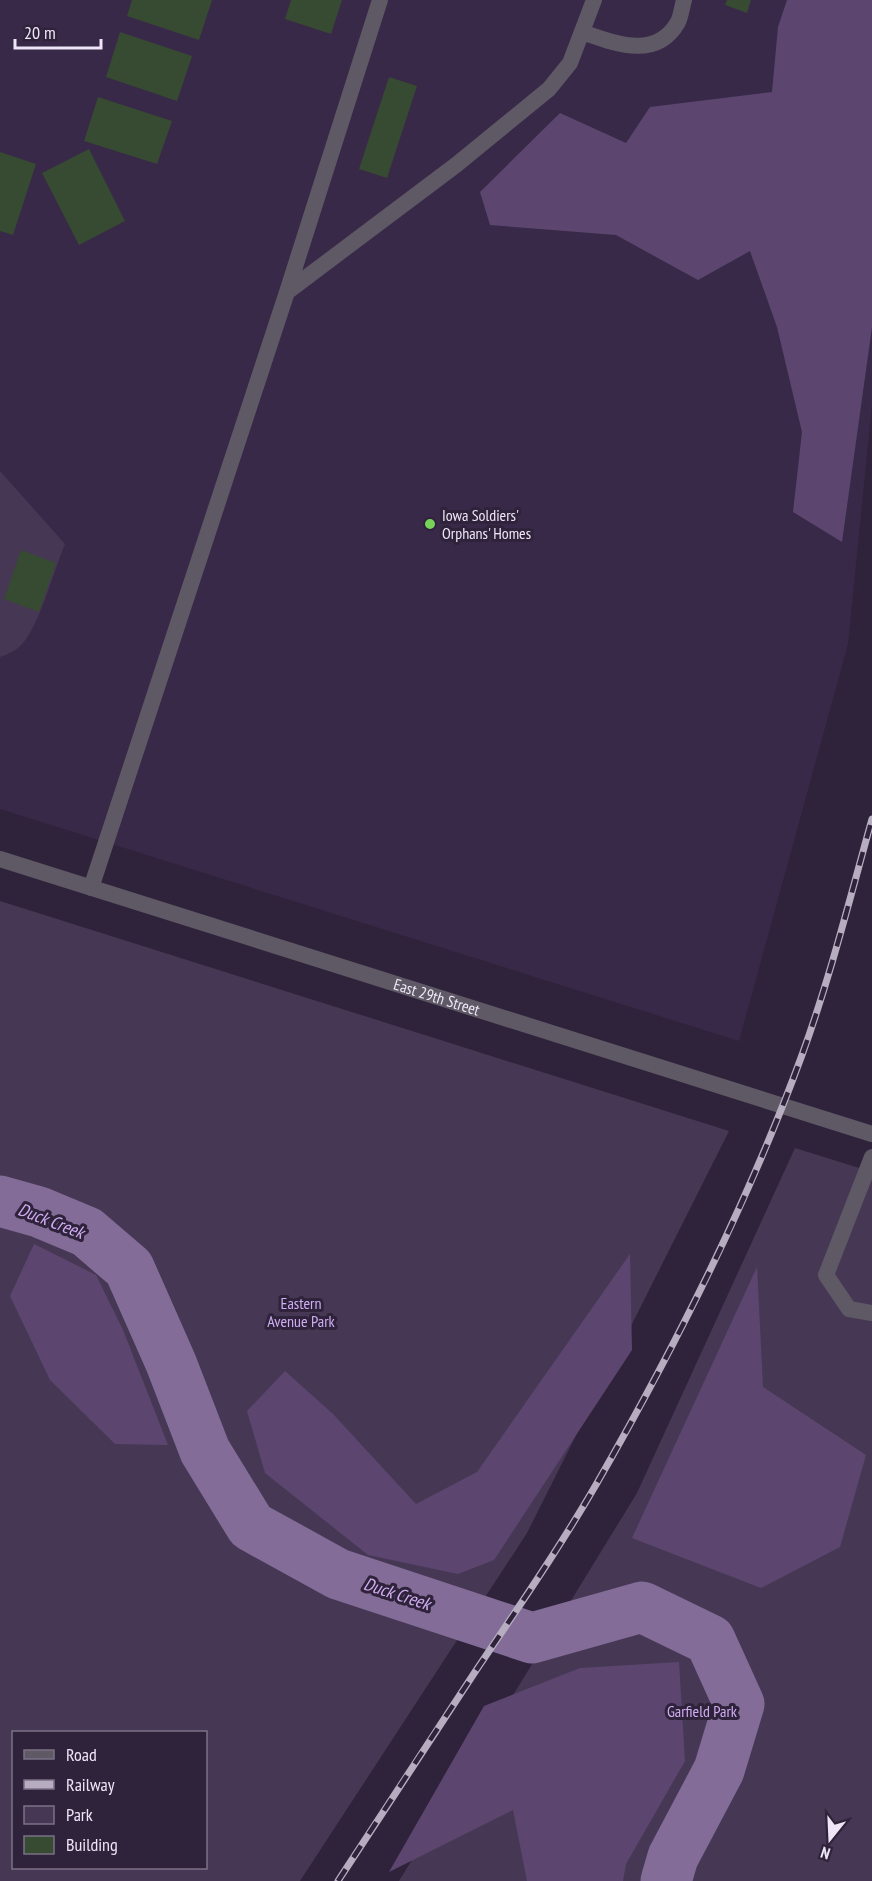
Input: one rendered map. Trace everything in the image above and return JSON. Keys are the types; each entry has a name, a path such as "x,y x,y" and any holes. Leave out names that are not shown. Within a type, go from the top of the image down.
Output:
{"street":[{"path":"91,888 287,292 380,0"},
{"path":"287,292 447,172 549,89 570,63 594,0"},
{"path":"582,32 615,44 646,47 663,41 678,22 684,0"},
{"name":"East 29th Street","path":"0,859 872,1134"},
{"path":"872,1157 826,1275 849,1309 872,1313"}],"shaded area":[{"name":"Iowa Soldiers' Orphans' Homes","path":"0,0 872,0 872,404 848,644 739,1041 0,809"},
{"path":"787,0 872,0 872,327 842,542 793,512 802,432 777,327 750,251 698,280 616,235 490,225 480,192 560,113 626,143 650,107 772,92 778,27"},
{"path":"34,1244 96,1275 123,1330 168,1445 115,1444 50,1380 10,1296"},
{"path":"630,1254 632,1350 494,1560 458,1574 368,1555 265,1473 247,1411 285,1371 333,1414 416,1504 477,1472"},
{"path":"757,1267 763,1387 866,1455 840,1547 761,1588 632,1538"},
{"path":"679,1662 685,1761 626,1864 623,1881 527,1881 513,1810 389,1872 484,1706 580,1668"}],"green space":[{"path":"0,471 65,544 41,610 29,634 18,648 0,657"},
{"name":"Eastern Avenue Park","path":"0,901 729,1131 527,1533 300,1881 0,1881"},
{"name":"Garfield Park","path":"795,1148 872,1172 872,1881 399,1881 637,1493"}],"building":[{"path":"132,0 212,0 199,40 127,16"},
{"path":"291,0 342,0 331,34 285,19"},
{"path":"727,0 751,0 747,13 725,5"},
{"path":"120,32 192,56 177,101 106,77"},
{"path":"389,77 417,86 387,178 359,169"},
{"path":"98,97 172,121 157,164 84,141"},
{"path":"89,149 125,221 79,245 42,173"},
{"path":"0,152 36,164 13,235 0,231"},
{"path":"21,550 56,563 39,612 4,599"}],"waterway":[{"name":"Duck Creek","path":"0,1201 39,1212 87,1232 129,1268 171,1363 205,1451 251,1526 338,1574 532,1638 642,1607 710,1640 739,1704 719,1770 673,1857 666,1881"}],"railway":[{"path":"338,1881 568,1532 626,1432 682,1327 734,1220 802,1055 831,967 872,819"}],"place":[{"name":"Iowa Soldiers' Orphans' Homes","path":"430,524"}]}
